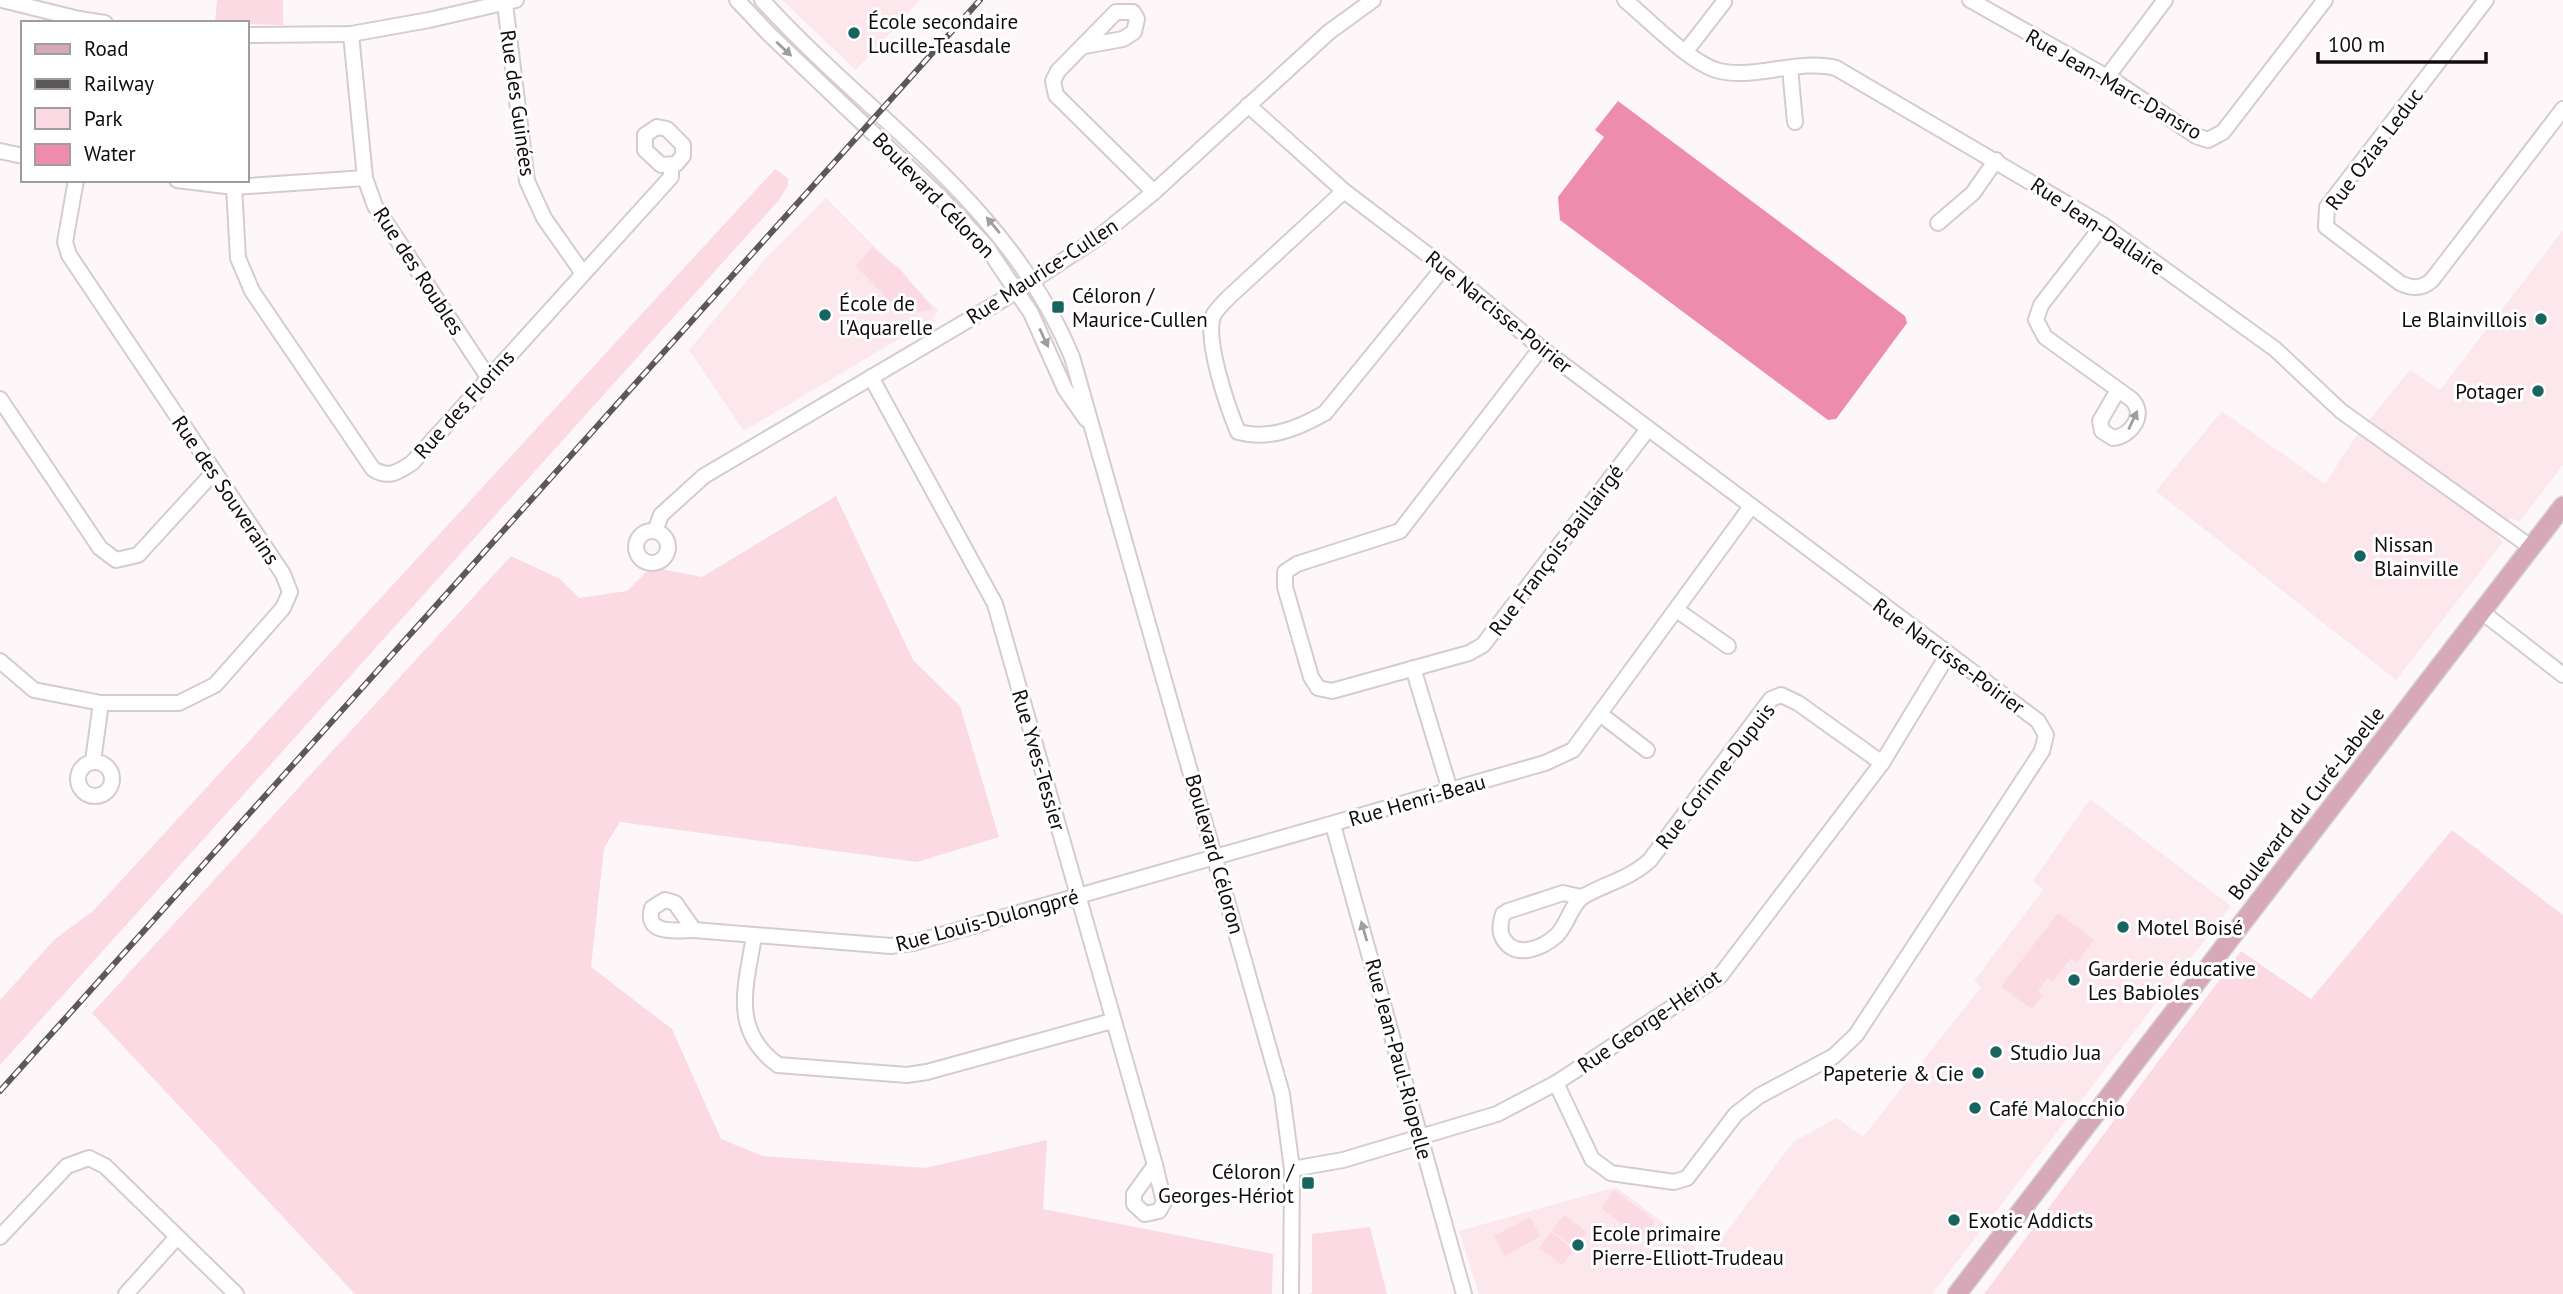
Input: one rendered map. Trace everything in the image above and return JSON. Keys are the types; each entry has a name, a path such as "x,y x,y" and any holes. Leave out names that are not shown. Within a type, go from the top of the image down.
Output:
{"main road":[{"name":"Boulevard du Curé-Labelle","path":"1957,1294 2563,506"}],"street":[{"path":"2,0 92,21"},
{"name":"Boulevard Céloron","path":"737,0 957,214 993,255 1018,290 1042,334 1065,389 1088,422"},
{"name":"Boulevard Céloron","path":"762,0 970,200 1003,237 1034,280 1077,371 1088,422 1123,532 1279,1082 1292,1169 1291,1294"},
{"name":"Rue Maurice-Cullen","path":"656,531 661,515 704,476 1018,290 1099,237 1154,192 1328,32 1373,0"},
{"name":"Rue Jean-Dallaire","path":"1625,0 1706,65 1723,71 1836,68 1996,160 2103,225 2275,349 2341,411 2532,548"},
{"name":"Rue Jean-Marc-Dansro","path":"1970,0 2107,77 2204,140 2216,138 2223,132 2325,0"},
{"path":"2107,77 2165,0"},
{"name":"Rue Ozias Leduc","path":"2486,0 2327,207 2324,215 2326,227 2400,283 2409,287 2424,285 2432,280 2563,109"},
{"path":"248,35 351,34 510,2"},
{"name":"Rue des Guinées","path":"510,2 527,181 544,218 582,271"},
{"path":"1686,51 1724,2"},
{"name":"Rue des Roubles","path":"351,34 365,178 375,206 488,377"},
{"path":"1085,46 1058,71 1053,81 1056,96 1154,192"},
{"path":"1790,68 1795,122"},
{"name":"Rue Narcisse-Poirier","path":"1248,105 1344,191 1444,267 1541,348 1750,508 2038,722 2046,735 2042,751 1856,1035 1834,1056 1759,1096 1736,1114 1687,1178 1674,1182 1611,1173 1591,1159 1556,1083"},
{"path":"0,151 21,156"},
{"path":"1938,223 1973,193 1996,160"},
{"name":"Rue des Florins","path":"234,187 238,258 253,291 373,469 383,475 396,474 412,463 582,271 671,177 671,166"},
{"path":"193,182 234,187 365,178"},
{"name":"Rue des Souverains","path":"0,661 34,690 101,703 179,703 215,685 283,608 290,592 283,574 69,256 65,242 76,182"},
{"path":"1344,191 1229,296 1214,315 1212,339 1229,412 1238,432 1258,437 1302,426 1325,413 1444,267"},
{"path":"2103,225 2040,305 2036,317 2038,328 2045,337 2118,390"},
{"name":"Rue François-Baillairgé","path":"1541,348 1400,531 1297,564 1285,572 1285,587 1311,677 1318,688 1332,691 1469,653 1483,645 1648,429"},
{"name":"Rue Yves-Tessier","path":"870,377 995,604 1155,1165"},
{"path":"0,399 100,548 116,560 138,555 213,473"},
{"name":"Rue Henri-Beau","path":"1216,858 1545,763 1573,750 1678,611 1750,508"},
{"path":"1678,611 1728,646"},
{"path":"2482,612 2563,675"},
{"name":"Rue George-Hériot","path":"1292,1169 1314,1167 1497,1114 1556,1083 1720,976 1882,763 1947,656"},
{"path":"1413,668 1450,790"},
{"name":"Rue Corinne-Dupuis","path":"1580,897 1563,893 1508,911 1503,914 1500,924 1502,939 1513,949 1522,952 1544,943 1556,935 1580,897 1637,872 1650,860 1771,699 1780,695 1798,704 1882,763"},
{"path":"93,761 101,703"},
{"path":"1600,714 1647,750"},
{"name":"Rue Jean-Paul-Riopelle","path":"1333,825 1464,1294"},
{"name":"Rue Louis-Dulongpré","path":"694,930 891,946 913,943 1216,858"},
{"path":"754,936 743,1003 747,1023 761,1053 778,1065 906,1075 928,1072 1112,1021"},
{"path":"0,1237 67,1166 89,1158 104,1166 236,1294"},
{"path":"126,1294 177,1237"}],"shaded area":[{"name":"École secondaire Lucille-Teasdale","path":"782,0 920,0 856,70"},
{"name":"École de l'Aquarelle","path":"826,198 938,310 934,318 744,431 689,350 766,258"},
{"path":"2563,230 2563,465 2519,522 2511,518 2497,536 2503,542 2396,680 2156,491 2222,411 2325,484 2356,436 2410,370 2440,390"},
{"path":"2090,799 2231,906 1932,1294 1479,1294 1459,1231 1616,1187 1708,1257 1793,1142 1837,1118 1863,1137 1981,987 1974,981 2043,890 2033,881"}],"green space":[{"path":"217,0 283,0 283,25 215,21"},
{"path":"775,169 788,178 788,185 779,200 0,1065 0,1000 55,939 93,911"},
{"path":"872,247 900,269 933,309 903,315 856,266"},
{"path":"836,496 913,660 960,706 999,837 917,862 620,822 604,848 591,967 672,1029 721,1139 763,1156 925,1168 1047,1140 1043,1209 1273,1254 1272,1294 355,1294 92,1013 511,556 560,579 579,598 627,591 651,567 702,577"},
{"path":"2452,830 2563,915 2563,1294 1984,1294 2241,951 2311,999"},
{"path":"2058,913 2094,940 2077,962 2071,958 2053,982 2047,978 2038,991 2043,995 2032,1009 2001,987"},
{"path":"1614,1190 1655,1221 1642,1239 1601,1208"},
{"path":"1564,1215 1587,1232 1575,1248 1552,1231"},
{"path":"1530,1217 1540,1236 1505,1256 1494,1236"},
{"path":"1370,1227 1387,1294 1308,1294 1312,1293 1312,1234"},
{"path":"1551,1232 1574,1250 1562,1265 1539,1248"}],"water":[{"path":"1618,101 1905,316 1907,323 1836,419 1828,420 1560,220 1558,197 1604,137 1595,130"}],"railway":[{"path":"0,1091 980,0"}],"place":[{"name":"École secondaire Lucille-Teasdale","path":"854,33"},
{"name":"Céloron / Maurice-Cullen","path":"1058,307"},
{"name":"École de l'Aquarelle","path":"825,315"},
{"name":"Le Blainvillois","path":"2541,319"},
{"name":"Potager","path":"2538,391"},
{"name":"Nissan Blainville","path":"2360,556"},
{"name":"Motel Boisé","path":"2123,927"},
{"name":"Garderie éducative Les Babioles","path":"2074,980"},
{"name":"Studio Jua","path":"1996,1052"},
{"name":"Papeterie & Cie","path":"1978,1073"},
{"name":"Café Malocchio","path":"1975,1108"},
{"name":"Céloron / Georges-Hériot","path":"1308,1183"},
{"name":"Exotic Addicts","path":"1954,1220"},
{"name":"Ecole primaire Pierre-Elliott-Trudeau","path":"1578,1245"}]}
